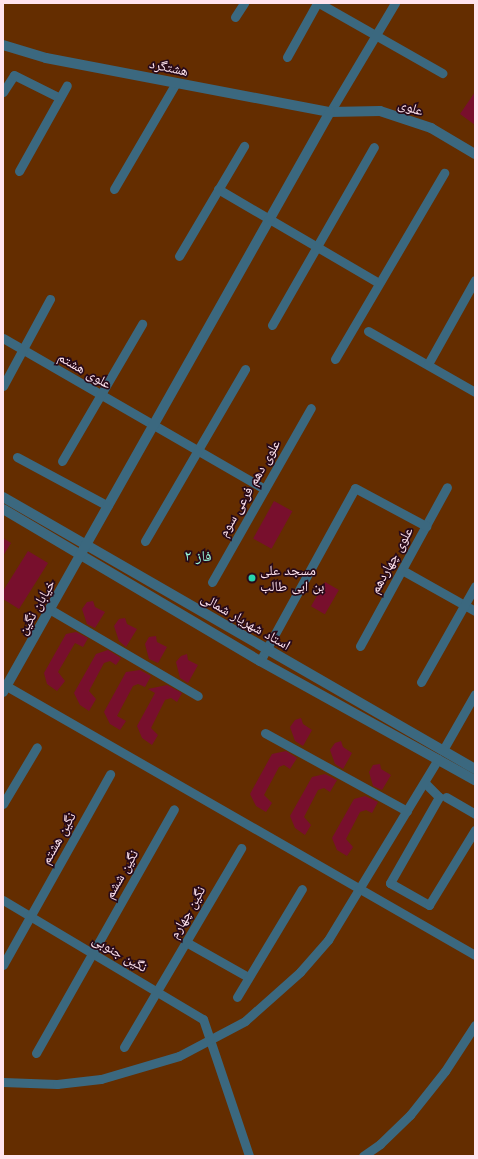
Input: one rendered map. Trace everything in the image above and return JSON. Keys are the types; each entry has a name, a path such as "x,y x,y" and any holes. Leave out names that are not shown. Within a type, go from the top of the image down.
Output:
{"street":[{"path":"235,17 244,3"},
{"path":"287,57 318,3 442,73"},
{"path":"330,112 395,3"},
{"name":"هشتگرد","path":"3,45 46,58 176,84 330,112"},
{"path":"3,92 14,75 60,98"},
{"path":"114,189 176,84"},
{"path":"19,171 67,85"},
{"name":"علوی","path":"330,112 380,111 431,128 475,154"},
{"name":"خیابان نگین","path":"4,687 51,610 153,426 271,220 330,112"},
{"path":"179,256 244,146"},
{"path":"272,325 374,147"},
{"path":"335,359 444,173"},
{"path":"218,189 379,283"},
{"path":"428,364 475,280"},
{"path":"3,386 50,299"},
{"path":"62,461 142,324"},
{"path":"368,331 475,392"},
{"name":"علوی هشتم","path":"3,338 264,489"},
{"path":"145,541 245,369"},
{"name":"علوی دهم فرعی سوم","path":"212,582 311,408"},
{"path":"17,457 108,506"},
{"name":"علوی چهاردهم","path":"360,646 447,487"},
{"path":"260,661 355,488 426,526"},
{"name":"استاد شهریار شمالی","path":"3,496 88,544 266,649 440,754 475,780"},
{"name":"استاد شهریار شمالی","path":"3,509 81,557 260,661 440,754 475,769"},
{"path":"402,570 475,611"},
{"path":"421,682 475,586"},
{"path":"51,610 198,696"},
{"path":"4,687 475,955"},
{"path":"3,1082 57,1084 101,1079 179,1056 245,1021 300,972 328,940 361,889 425,783 475,694"},
{"path":"264,733 407,811"},
{"path":"3,804 37,747"},
{"name":"نگین هشتم","path":"3,965 110,774"},
{"path":"425,783 439,797 390,883 429,905 475,830"},
{"path":"446,797 475,814"},
{"name":"نگین ششم","path":"36,1053 174,809"},
{"name":"نگین چهارم","path":"124,1047 241,848"},
{"path":"237,997 302,889"},
{"name":"نگین جنوبی","path":"3,900 203,1019 209,1041 249,1156"},
{"path":"186,942 248,977"},
{"path":"363,1156 380,1144 410,1115 445,1071 475,1025"}],"shaded area":[{"path":"3,3 475,3 475,1156 3,1156"}],"building":[{"path":"475,92 475,125 460,114"},
{"path":"274,501 292,511 272,549 253,539"},
{"path":"3,538 11,543 3,556"},
{"path":"28,551 48,563 19,609 3,599 3,591"},
{"path":"325,582 339,590 325,614 311,606"},
{"path":"93,601 95,607 105,612 95,628 87,624 82,609 87,602"},
{"path":"125,618 127,624 137,629 126,647 119,641 114,626 119,619"},
{"path":"76,632 88,638 83,647 75,643 58,672 65,681 57,691 47,684 44,673 66,634"},
{"path":"156,636 157,642 167,647 158,663 149,659 145,644 149,637"},
{"path":"108,650 121,658 116,665 110,661 104,663 89,691 96,699 89,711 80,705 74,693 96,654"},
{"path":"187,654 188,660 198,665 188,683 180,678 176,662 181,656"},
{"path":"140,670 151,676 145,687 138,684 133,686 117,716 126,721 120,730 110,724 104,712 126,672"},
{"path":"167,685 182,693 177,702 171,698 165,700 151,728 158,735 152,745 142,738 137,726 155,693 148,689"},
{"path":"301,718 303,724 312,730 303,746 295,741 290,727 295,720"},
{"path":"341,741 343,747 352,753 343,769 335,764 330,750 335,743"},
{"path":"286,751 297,758 290,769 284,765 279,767 264,795 272,803 266,812 256,806 250,794 272,754"},
{"path":"380,764 381,769 391,775 382,790 373,786 369,772 373,765"},
{"path":"325,774 337,780 330,792 324,788 318,790 304,817 311,825 305,835 295,828 290,816 312,777"},
{"path":"365,796 378,802 372,813 366,810 360,812 346,839 353,847 347,856 337,850 332,838 354,799"}],"place":[{"name":"مسجد علی بن ابی طالب","path":"252,578"}],"district":[{"name":"فاز ۲","path":"198,557"}]}
